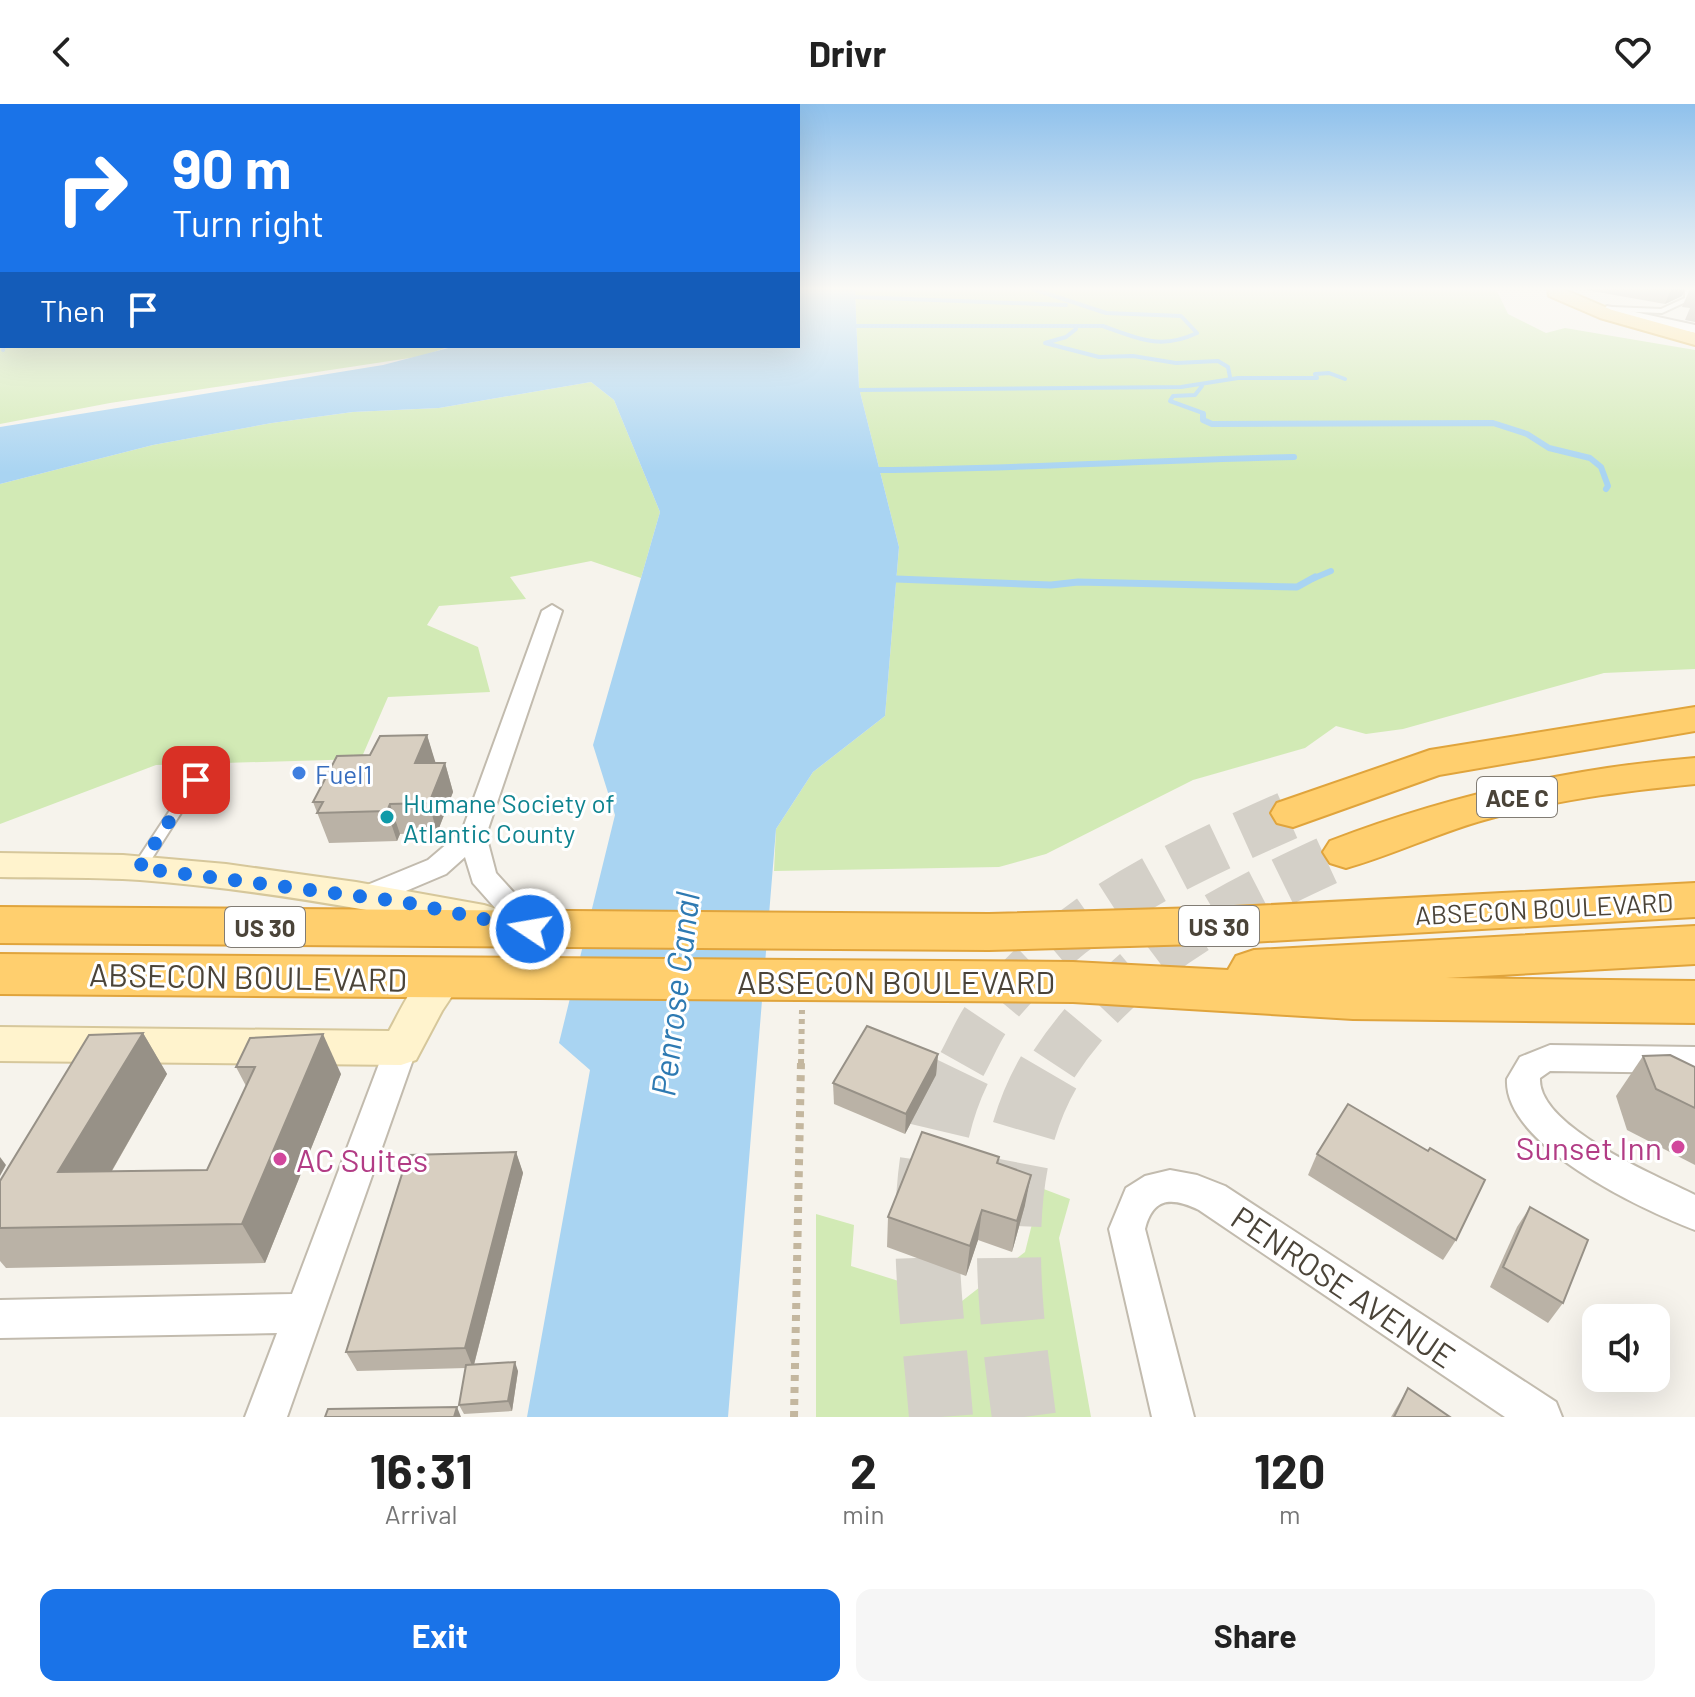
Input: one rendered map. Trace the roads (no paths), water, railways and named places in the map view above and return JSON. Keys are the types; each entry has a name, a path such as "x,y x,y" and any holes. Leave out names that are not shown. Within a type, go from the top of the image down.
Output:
{"highway":[{"name":"ACE C","path":"1293,813 1430,763 1695,719"},
{"path":"1364,786 1511,760 1695,749"},
{"name":"ACE C","path":"1346,852 1421,823 1502,800 1594,783 1695,771"},
{"path":"1589,906 1695,888"},
{"name":"ABSECON BOULEVARD","path":"0,974 507,978 833,965 1112,930 1695,900"},
{"name":"ABSECON BOULEVARD","path":"0,925 530,929 833,965 1073,982 1353,998 1695,1002"},
{"path":"1073,982 1695,945"}],"main road":[{"path":"1621,1002 1695,1015"}],"street":[{"path":"365,897 437,867 473,835 552,611"},
{"path":"473,835 483,876 530,929"},
{"name":"ABSECON BOULEVARD","path":"0,865 139,868 365,897 530,929"},
{"path":"266,1417 401,1048 413,1023 444,978"},
{"path":"0,1044 401,1048"},
{"path":"1695,1060 1572,1056 1534,1062 1526,1070 1523,1081 1526,1098 1546,1128 1563,1142 1695,1213"},
{"name":"PENROSE AVENUE","path":"1173,1417 1129,1243 1129,1216 1139,1196 1150,1189 1180,1186 1212,1198 1541,1417"},
{"path":"0,1319 304,1313"}],"lane":[{"path":"139,868 196,780"}],"water":[{"name":"Penrose Canal","path":"440,350 857,350 859,388 899,547 885,716 813,772 776,829 728,1417 527,1417 590,1070 559,1043 615,815 593,745 660,512 614,400 591,382 439,408 353,412 272,423 153,445 0,484 0,427 383,365"}],"waterway":[{"path":"1073,350 1099,357 1133,356 1176,363 1218,361 1228,367 1230,377"},
{"path":"859,390 1181,387 1238,378 1317,378 1315,374 1329,373 1345,379"},
{"path":"1202,386 1195,395 1173,396 1170,401 1203,413 1203,420 1212,424 1493,423 1527,434 1549,448 1590,458 1601,467 1608,486 1606,489"},
{"path":"879,470 1294,457"},
{"path":"1312,579 1331,571"},
{"path":"896,579 1051,585 1078,582 1297,587 1315,577"}],"tunnel":[{"path":"963,1062 985,1020 1020,979 1089,920 1167,872 1293,813"},
{"path":"1054,1064 1082,1026 1148,963 1222,913 1346,852"},
{"path":"941,1417 929,1282 929,1191 934,1147 945,1104 963,1062"},
{"path":"1024,1417 1010,1282 1012,1189 1020,1144 1034,1102 1055,1062"}],"place":[{"name":"Fuel1","path":"299,773"},
{"name":"Humane Society of Atlantic County","path":"387,817"},
{"name":"Sunset Inn","path":"1678,1147"},
{"name":"AC Suites","path":"280,1159"}]}
